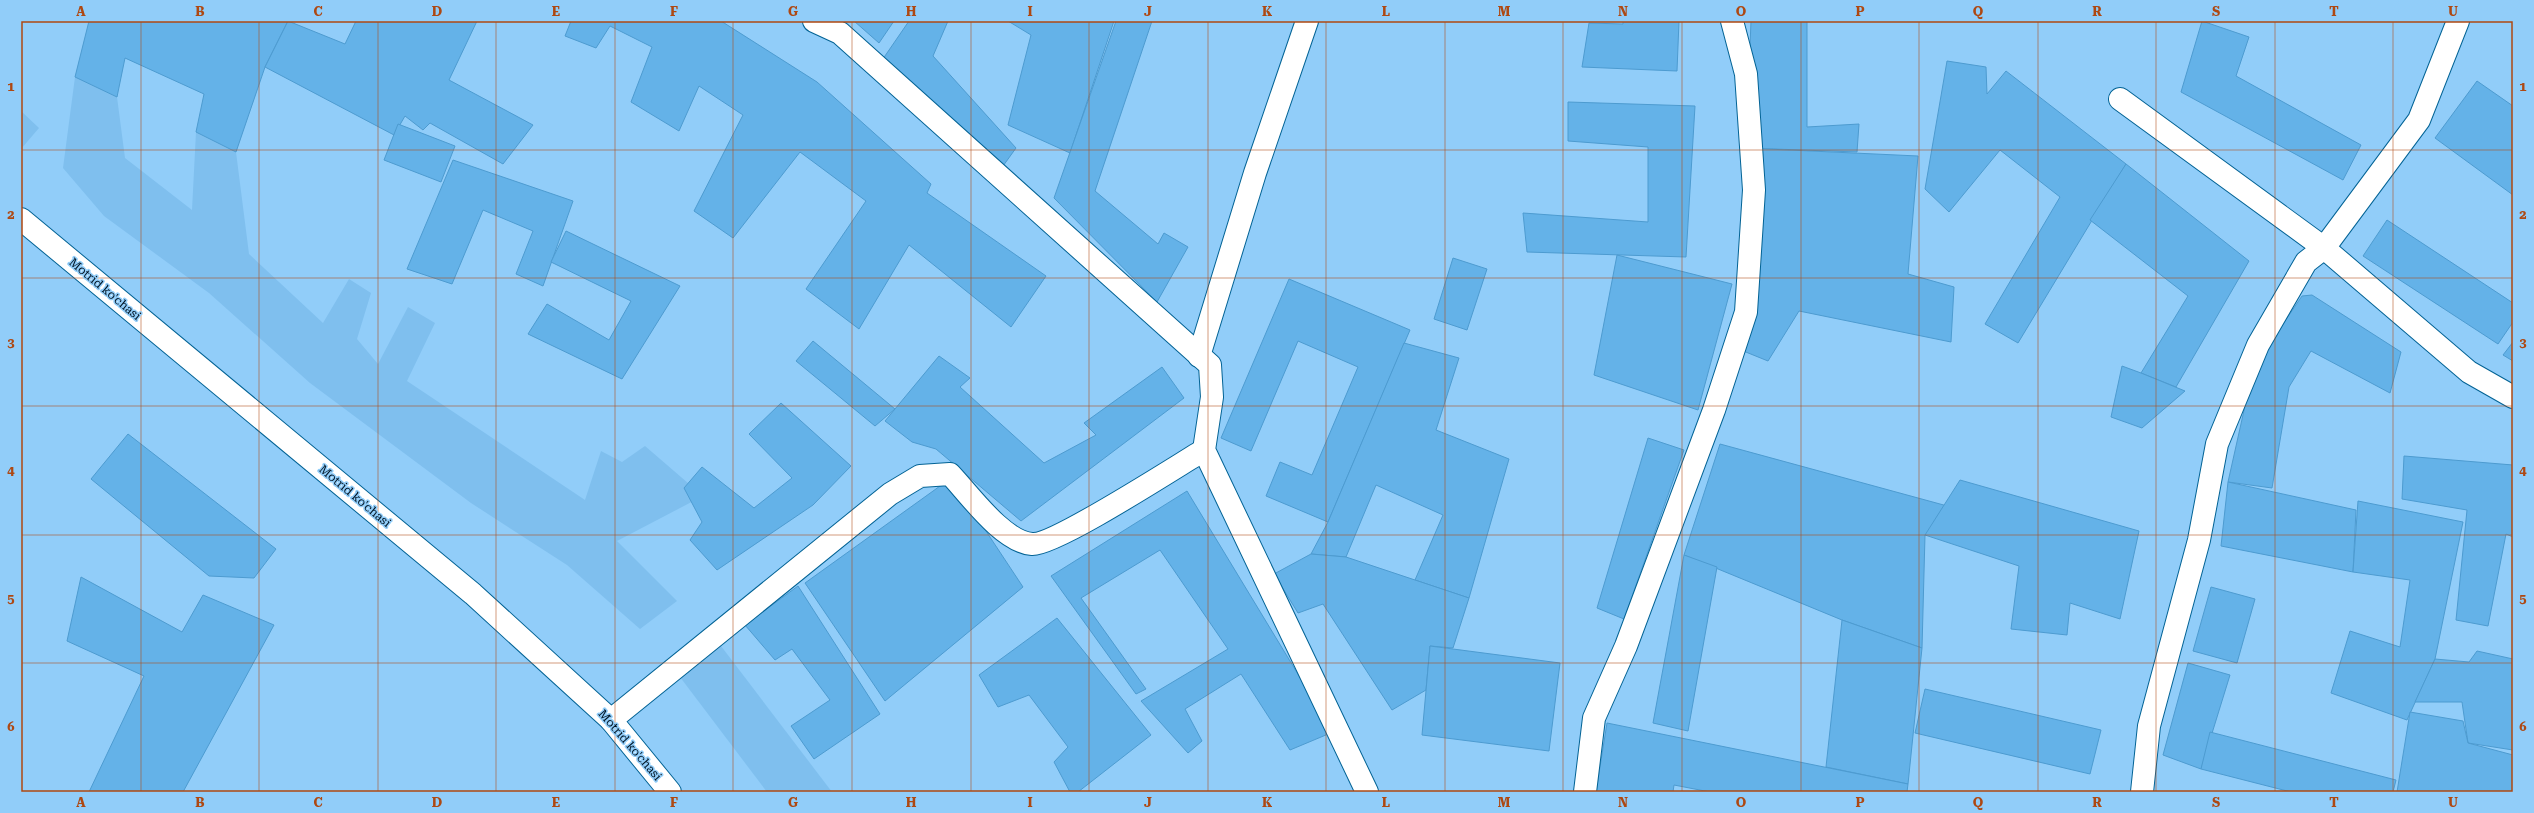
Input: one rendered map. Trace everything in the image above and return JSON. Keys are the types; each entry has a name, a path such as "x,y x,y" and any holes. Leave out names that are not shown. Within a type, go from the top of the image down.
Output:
{"street":[{"path":"814,21 840,34 1210,366 1212,397 1204,450 1367,792"},
{"path":"1199,356 1255,173 1307,21"},
{"path":"1585,792 1594,718 1626,646 1714,410 1746,312 1754,190 1746,74 1732,21"},
{"path":"2142,792 2149,726 2198,540 2216,444 2258,345 2306,262 2324,248 2419,120 2458,21"},
{"path":"2120,99 2324,248 2469,372 2513,397"},
{"name":"Motrid ko'chasi","path":"21,219 473,594 611,720 670,792"},
{"path":"611,720 890,494 920,476 950,474 1007,535 1032,544 1062,534 1204,450"}],"shaded area":[{"path":"75,77 117,97 125,158 192,210 196,132 236,152 249,254 323,323 349,279 371,293 357,339 378,364 408,307 435,323 407,381 585,500 601,451 622,462 645,446 703,496 617,541 677,601 640,629 567,565 471,503 310,383 209,293 104,216 63,168"},
{"path":"21,111 39,128 21,149"},
{"path":"721,646 832,792 767,792 680,677"}],"building":[{"path":"89,21 288,21 265,67 236,152 196,132 204,94 125,58 117,97 75,77"},
{"path":"288,21 345,44 356,21 477,21 449,80 533,125 503,164 430,123 423,130 405,116 394,135 265,67"},
{"path":"571,21 721,21 817,82 931,184 927,193 1046,276 1011,327 909,245 859,329 806,289 866,201 800,152 733,238 694,211 743,115 699,86 679,131 631,102 652,47 610,26 596,48 565,36"},
{"path":"854,21 894,21 879,43"},
{"path":"909,21 948,21 933,56 1016,148 998,173 876,69"},
{"path":"1008,21 1114,21 1070,153 1008,125 1031,35"},
{"path":"1116,21 1152,21 1095,191 1158,244 1164,233 1188,247 1157,302 1054,198"},
{"path":"1623,21 1679,21 1677,71 1582,67 1589,23 1623,24"},
{"path":"1751,21 1807,21 1807,127 1859,124 1857,152 1746,148"},
{"path":"2202,21 2249,37 2236,76 2361,145 2343,180 2181,92"},
{"path":"1947,61 1986,67 1987,94 2006,71 2126,164 2018,343 1985,324 2060,197 2000,150 1949,212 1925,189"},
{"path":"2477,81 2513,106 2513,195 2435,138"},
{"path":"1568,102 1695,106 1686,257 1527,252 1523,213 1648,222 1648,147 1568,141"},
{"path":"398,124 455,146 441,182 384,160"},
{"path":"1746,148 1918,156 1908,274 1954,287 1951,342 1799,311 1768,361 1726,344 1759,256"},
{"path":"453,160 573,201 543,286 516,274 533,231 483,210 452,284 407,269"},
{"path":"2126,164 2249,261 2176,387 2141,373 2188,296 2090,220"},
{"path":"2387,220 2513,303 2513,322 2498,344 2363,256"},
{"path":"566,231 680,286 622,379 528,334 547,304 609,340 631,301 551,262"},
{"path":"1617,255 1732,284 1698,410 1594,375"},
{"path":"1453,258 1487,269 1467,330 1434,319"},
{"path":"1289,279 1410,330 1328,522 1266,496 1280,462 1312,475 1358,367 1298,341 1251,451 1221,438"},
{"path":"2312,295 2401,352 2390,393 2311,351 2289,387 2272,488 2228,482 2247,397 2264,352 2302,296"},
{"path":"813,341 895,409 875,426 796,361"},
{"path":"2513,342 2513,361 2503,355"},
{"path":"1404,343 1459,358 1436,430 1509,459 1469,598 1415,580 1443,515 1376,485 1346,557 1311,554 1328,522"},
{"path":"939,356 970,378 960,387 1044,463 1096,435 1084,423 1162,367 1184,398 1021,521 936,449 912,442 885,421"},
{"path":"2122,366 2185,391 2142,428 2111,417"},
{"path":"781,403 851,466 813,505 717,570 690,540 702,522 684,488 702,467 754,508 792,478 749,434"},
{"path":"128,434 276,549 254,578 209,576 91,479"},
{"path":"1648,438 1684,450 1624,619 1597,608"},
{"path":"1720,444 1973,513 1925,535 1922,648 1842,620 1684,555"},
{"path":"2404,456 2513,465 2513,537 2506,534 2488,626 2456,620 2467,510 2402,499"},
{"path":"1960,480 2139,531 2120,619 2070,603 2067,635 2011,629 2019,566 1925,535"},
{"path":"947,481 978,519 1023,587 885,701 805,583"},
{"path":"2228,482 2356,510 2353,572 2221,546"},
{"path":"1187,491 1333,732 1290,750 1241,674 1185,709 1202,741 1188,753 1141,701 1228,649 1160,550 1081,598 1146,689 1136,694 1051,576"},
{"path":"2358,501 2463,522 2435,659 2407,720 2331,693 2350,631 2400,647 2410,580 2353,572"},
{"path":"1311,554 1346,557 1469,598 1453,648 1430,646 1426,690 1392,710 1323,604 1298,613 1274,574"},
{"path":"1684,555 1717,567 1688,731 1653,723"},
{"path":"81,577 182,632 203,595 274,625 183,792 89,792 144,676 67,641"},
{"path":"798,586 880,714 814,759 791,726 830,700 792,649 775,660 745,625"},
{"path":"2211,587 2255,599 2237,663 2193,651"},
{"path":"1057,618 1151,735 1078,792 1070,792 1054,762 1068,747 1029,695 998,707 979,675"},
{"path":"1842,620 1922,648 1908,784 1826,767"},
{"path":"1430,646 1560,663 1549,751 1422,735"},
{"path":"2477,651 2513,659 2513,750 2468,743 2462,702 2415,702 2435,659 2469,662"},
{"path":"2188,663 2230,675 2201,769 2163,755"},
{"path":"1925,689 2101,730 2090,774 1915,733"},
{"path":"2410,712 2463,721 2468,743 2513,755 2513,792 2397,792"},
{"path":"1607,723 1908,784 1907,792 1710,792 1674,785 1673,792 1596,792"},
{"path":"2210,732 2396,780 2393,792 2291,792 2201,769"}]}
